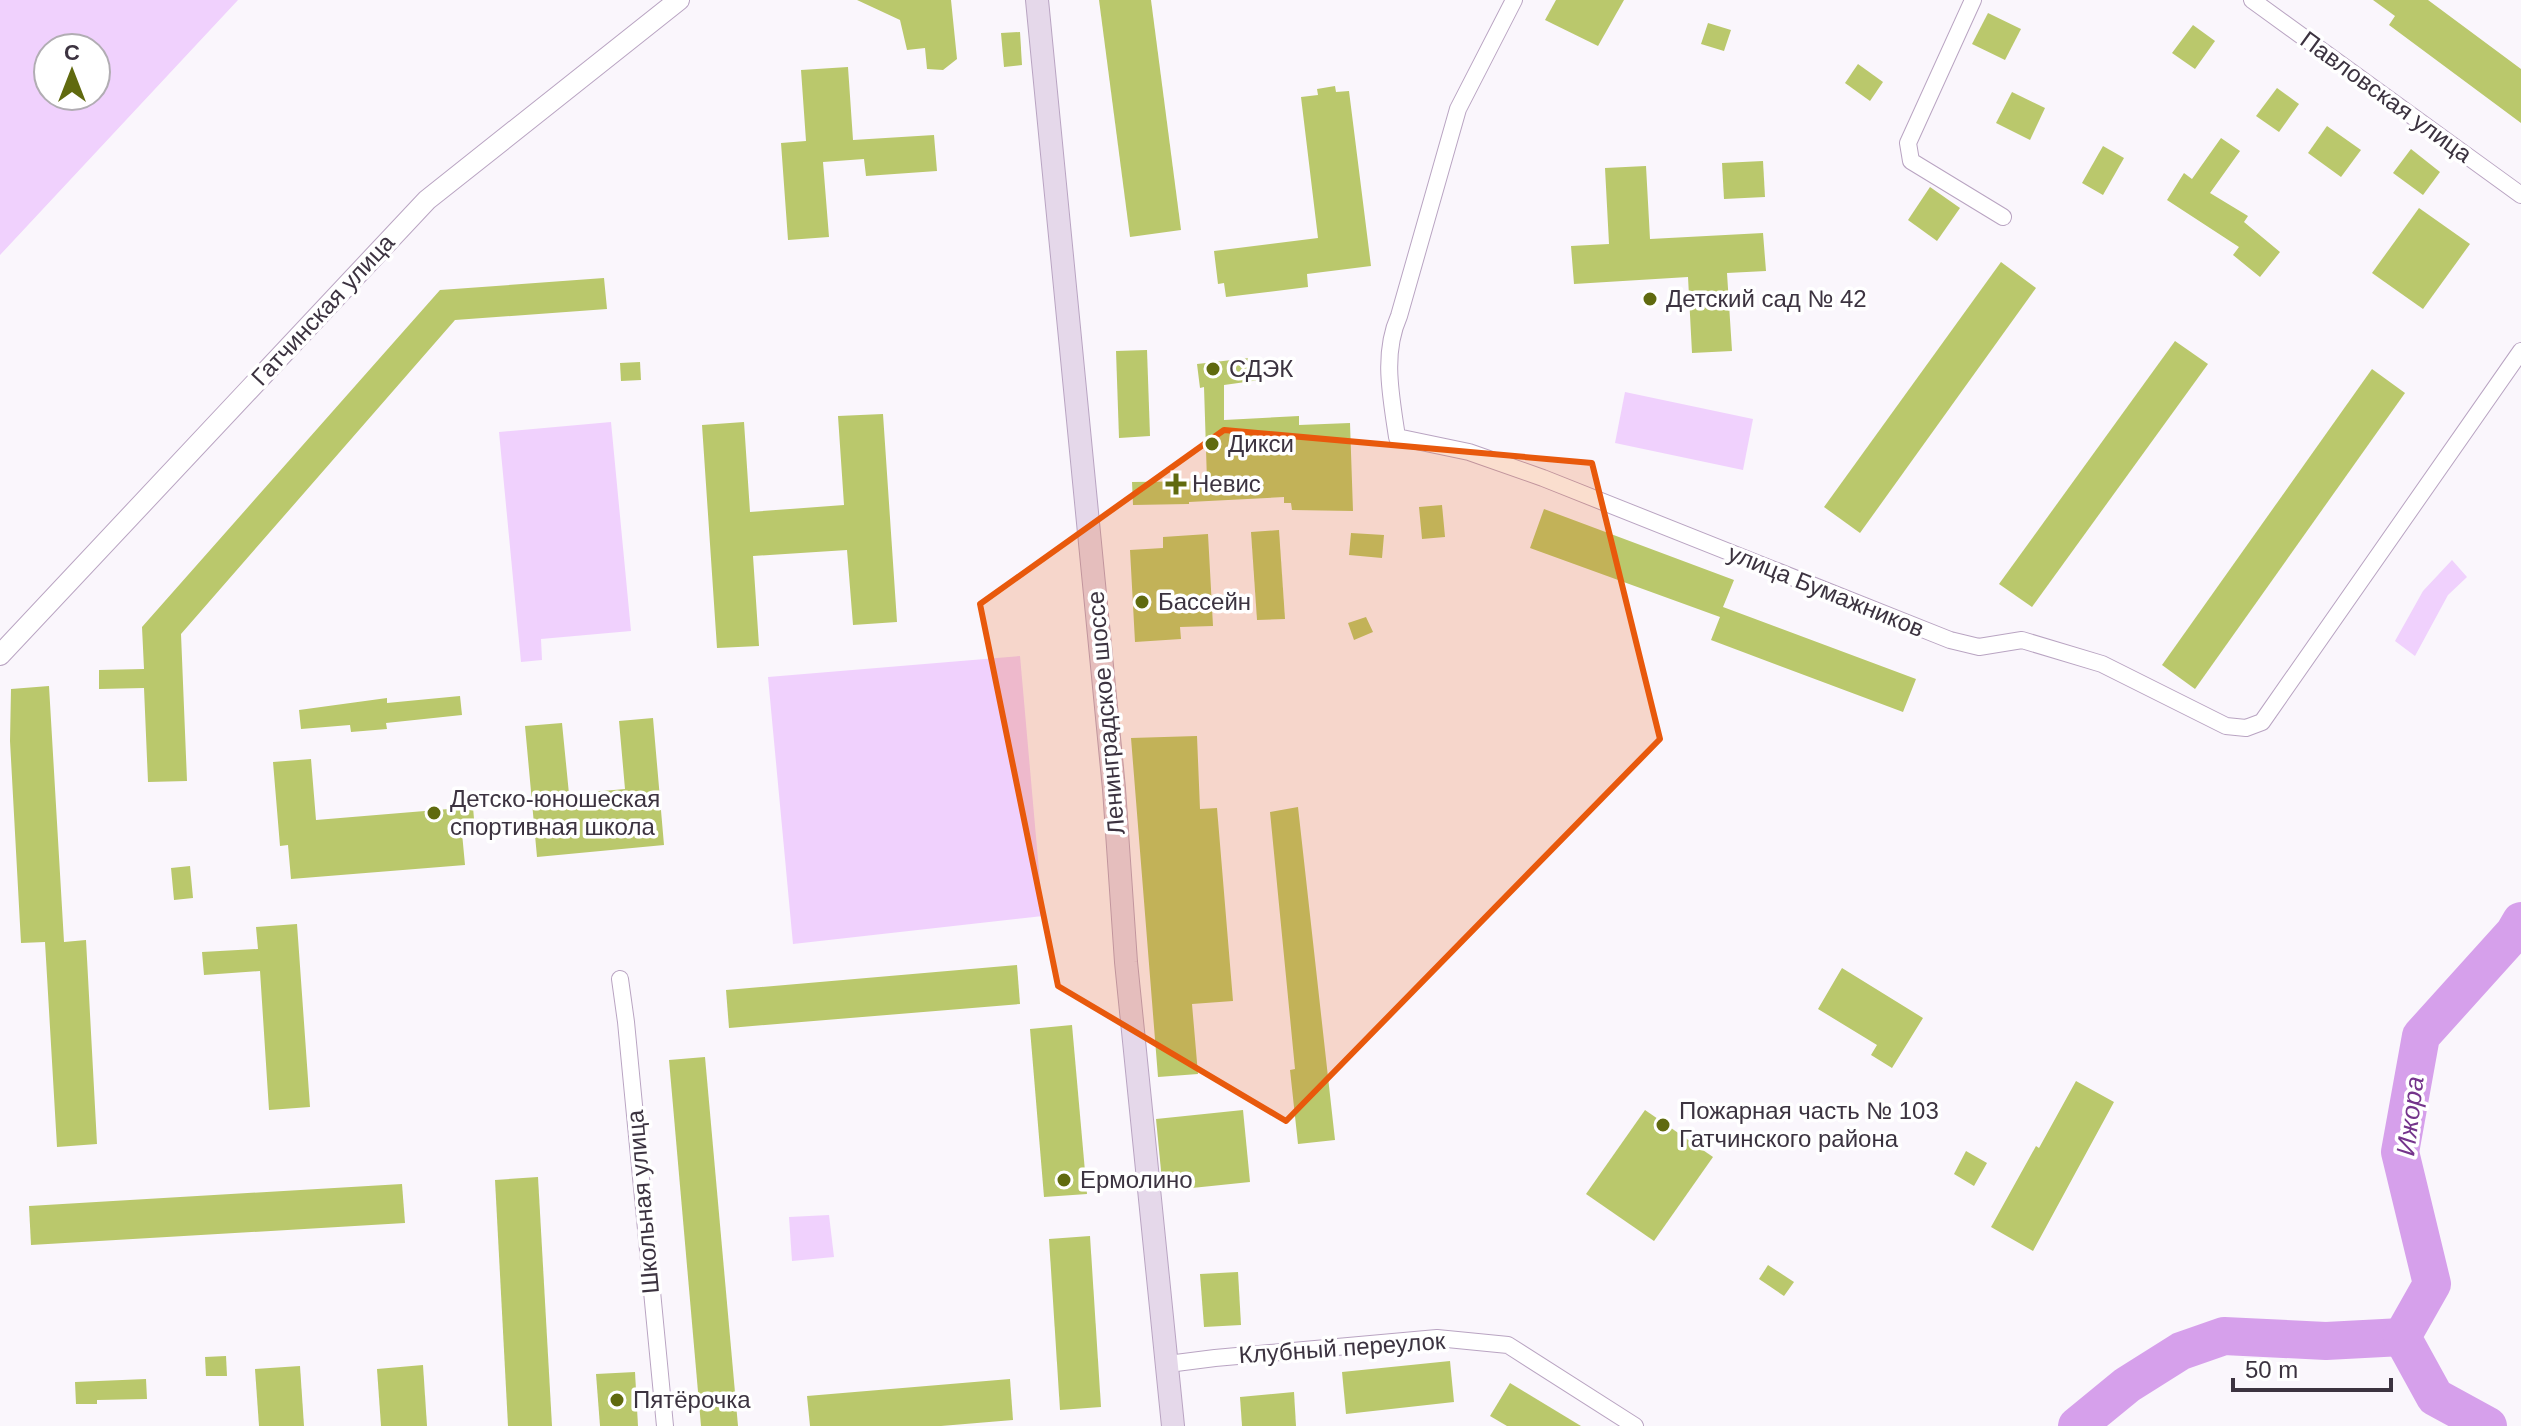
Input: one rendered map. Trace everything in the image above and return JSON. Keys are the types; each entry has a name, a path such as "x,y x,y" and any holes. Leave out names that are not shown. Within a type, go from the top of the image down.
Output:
{"main road":[{"name":"Ленинградское шоссе","path":"1037,0 1173,1426"}],"street":[{"name":"Гатчинская улица","path":"0,655 427,200 679,0"},
{"name":"улица Бумажников","path":"1514,0 1458,109 1392,332 1388,373 1397,437 1469,452 1543,478 1950,640 1979,647 2022,640 2102,664 2226,726 2246,728 2262,722 2521,351"},
{"path":"1973,0 1908,143 1911,161 2003,217"},
{"name":"Павловская улица","path":"2252,0 2521,195"},
{"name":"Школьная улица","path":"620,979 665,1426"},
{"name":"Клубный переулок","path":"1168,1364 1437,1338 1508,1345 1635,1426"}],"highlighted area":[{"path":"1224,430 1592,463 1660,739 1286,1121 1058,986 980,604"}],"shaded area":[{"path":"0,0 238,0 0,255"},
{"path":"1625,392 1753,419 1743,470 1615,443"},
{"path":"611,422 631,631 541,639 542,660 521,662 499,432"},
{"path":"2452,560 2467,577 2448,595 2415,656 2395,641 2423,591"},
{"path":"1020,656 1043,916 793,944 768,677"},
{"path":"829,1215 834,1257 792,1261 789,1217"}],"building":[{"path":"857,0 951,0 957,59 943,70 927,69 925,48 907,50 900,20"},
{"path":"1099,0 1151,0 1181,230 1130,237"},
{"path":"1556,0 1624,0 1598,46 1545,20"},
{"path":"2373,0 2428,0 2521,69 2521,123 2389,25 2395,16"},
{"path":"1988,13 2021,29 2005,60 1972,44"},
{"path":"1708,23 1731,30 1724,51 1701,44"},
{"path":"2193,25 2215,41 2195,69 2172,53"},
{"path":"1020,32 1022,65 1004,67 1001,33"},
{"path":"1858,64 1883,82 1870,101 1845,83"},
{"path":"848,67 853,140 934,135 937,171 866,176 864,159 823,162 829,237 788,240 781,143 806,141 801,70"},
{"path":"1335,86 1336,92 1349,91 1371,266 1307,274 1308,287 1226,297 1224,283 1218,284 1214,251 1318,238 1301,97 1318,95 1317,89"},
{"path":"2277,88 2299,104 2279,132 2256,116"},
{"path":"2012,92 2045,108 2030,140 1996,123"},
{"path":"2327,126 2361,150 2341,177 2308,153"},
{"path":"2221,138 2240,151 2210,193 2248,216 2244,222 2280,252 2260,277 2233,255 2239,247 2167,200 2184,173 2192,179"},
{"path":"2103,146 2124,158 2103,195 2082,183"},
{"path":"2411,149 2440,172 2423,195 2393,173"},
{"path":"1763,161 1765,197 1724,199 1722,163"},
{"path":"1646,166 1650,239 1763,233 1766,271 1727,273 1732,351 1692,353 1688,277 1574,284 1571,246 1609,244 1605,168"},
{"path":"1930,187 1960,208 1937,241 1908,220"},
{"path":"2419,208 2470,244 2423,309 2372,273"},
{"path":"2001,262 2036,288 1860,533 1824,507"},
{"path":"604,278 607,309 455,320 181,634 187,781 148,782 144,688 99,689 99,670 144,669 142,627 440,290"},
{"path":"2175,341 2208,364 2032,607 1999,584"},
{"path":"1147,350 1150,436 1119,438 1116,351"},
{"path":"1258,357 1260,380 1224,385 1224,420 1299,416 1299,425 1350,423 1353,511 1292,510 1291,503 1284,503 1284,497 1133,505 1132,482 1207,481 1204,387 1200,388 1197,364"},
{"path":"640,362 641,380 621,381 620,363"},
{"path":"2372,369 2405,393 2195,689 2162,665"},
{"path":"883,414 897,622 853,625 847,550 753,556 759,646 717,648 702,425 744,422 750,512 844,505 838,416"},
{"path":"1442,505 1445,537 1422,539 1419,507"},
{"path":"1544,509 1734,580 1723,607 1916,679 1903,712 1711,640 1720,617 1530,548"},
{"path":"1279,530 1285,619 1257,620 1251,532"},
{"path":"1351,533 1384,535 1382,558 1349,555"},
{"path":"1208,534 1213,626 1180,627 1181,639 1135,642 1130,550 1163,548 1163,537"},
{"path":"1366,617 1373,632 1354,640 1348,623"},
{"path":"49,686 64,942 86,940 97,1144 57,1147 45,942 21,943 10,741 11,689"},
{"path":"460,696 462,715 386,723 387,729 351,732 350,725 301,729 299,710 387,698 387,703"},
{"path":"653,718 664,845 537,857 525,726 562,723 569,794 625,789 619,721"},
{"path":"1197,736 1200,809 1217,808 1233,1001 1192,1004 1198,1074 1158,1077 1131,738"},
{"name":"Детско-юношеская спортивная школа","path":"311,759 316,820 473,807 475,831 462,833 465,865 291,879 288,845 280,846 273,762"},
{"path":"1298,807 1335,1140 1298,1144 1290,1070 1295,1069 1270,812"},
{"path":"190,866 193,898 174,900 171,868"},
{"path":"297,924 310,1107 269,1110 260,971 204,975 202,952 258,949 256,927"},
{"path":"1017,965 1020,1004 729,1028 726,990"},
{"path":"1842,968 1923,1018 1892,1068 1871,1055 1877,1045 1818,1009"},
{"path":"1072,1025 1087,1194 1044,1197 1030,1029"},
{"path":"705,1057 738,1426 701,1426 669,1060"},
{"path":"2076,1081 2114,1102 2033,1251 1991,1227"},
{"path":"1243,1110 1250,1182 1163,1191 1156,1119"},
{"path":"1645,1110 1713,1157 1654,1241 1586,1194"},
{"path":"1966,1151 1987,1163 1974,1186 1954,1174"},
{"path":"538,1177 552,1426 508,1426 495,1180"},
{"path":"402,1184 405,1223 31,1245 29,1206"},
{"path":"1090,1236 1101,1407 1060,1410 1049,1239"},
{"path":"1768,1265 1794,1282 1784,1296 1759,1279"},
{"path":"1238,1272 1241,1325 1204,1327 1200,1274"},
{"path":"226,1356 227,1376 206,1376 205,1357"},
{"path":"1450,1361 1454,1402 1346,1414 1342,1372"},
{"path":"423,1365 427,1426 381,1426 377,1369"},
{"path":"300,1366 304,1426 259,1426 255,1369"},
{"name":"Пятёрочка","path":"635,1372 638,1426 600,1426 596,1374"},
{"path":"146,1379 147,1399 97,1400 97,1404 76,1404 75,1382"},
{"path":"1010,1379 1013,1420 941,1426 810,1426 807,1396"},
{"path":"1510,1383 1581,1426 1507,1426 1490,1416"},
{"path":"1294,1392 1296,1426 1242,1426 1240,1397"}],"waterway":[{"name":"Ижора","path":"2488,1426 2435,1397 2402,1337 2432,1284 2400,1152 2421,1036 2514,933 2521,921"},
{"name":"Ижора","path":"2077,1426 2127,1385 2181,1351 2224,1336 2326,1341 2402,1337"}],"place":[{"name":"Детский сад № 42","path":"1650,299"},
{"name":"СДЭК","path":"1213,369"},
{"name":"Дикси","path":"1212,444"},
{"name":"Невис","path":"1176,484"},
{"name":"Бассейн","path":"1142,602"},
{"name":"Детско-юношеская спортивная школа","path":"434,813"},
{"name":"Пожарная часть № 103 Гатчинского района","path":"1663,1125"},
{"name":"Ермолино","path":"1064,1180"},
{"name":"Пятёрочка","path":"617,1400"}]}
